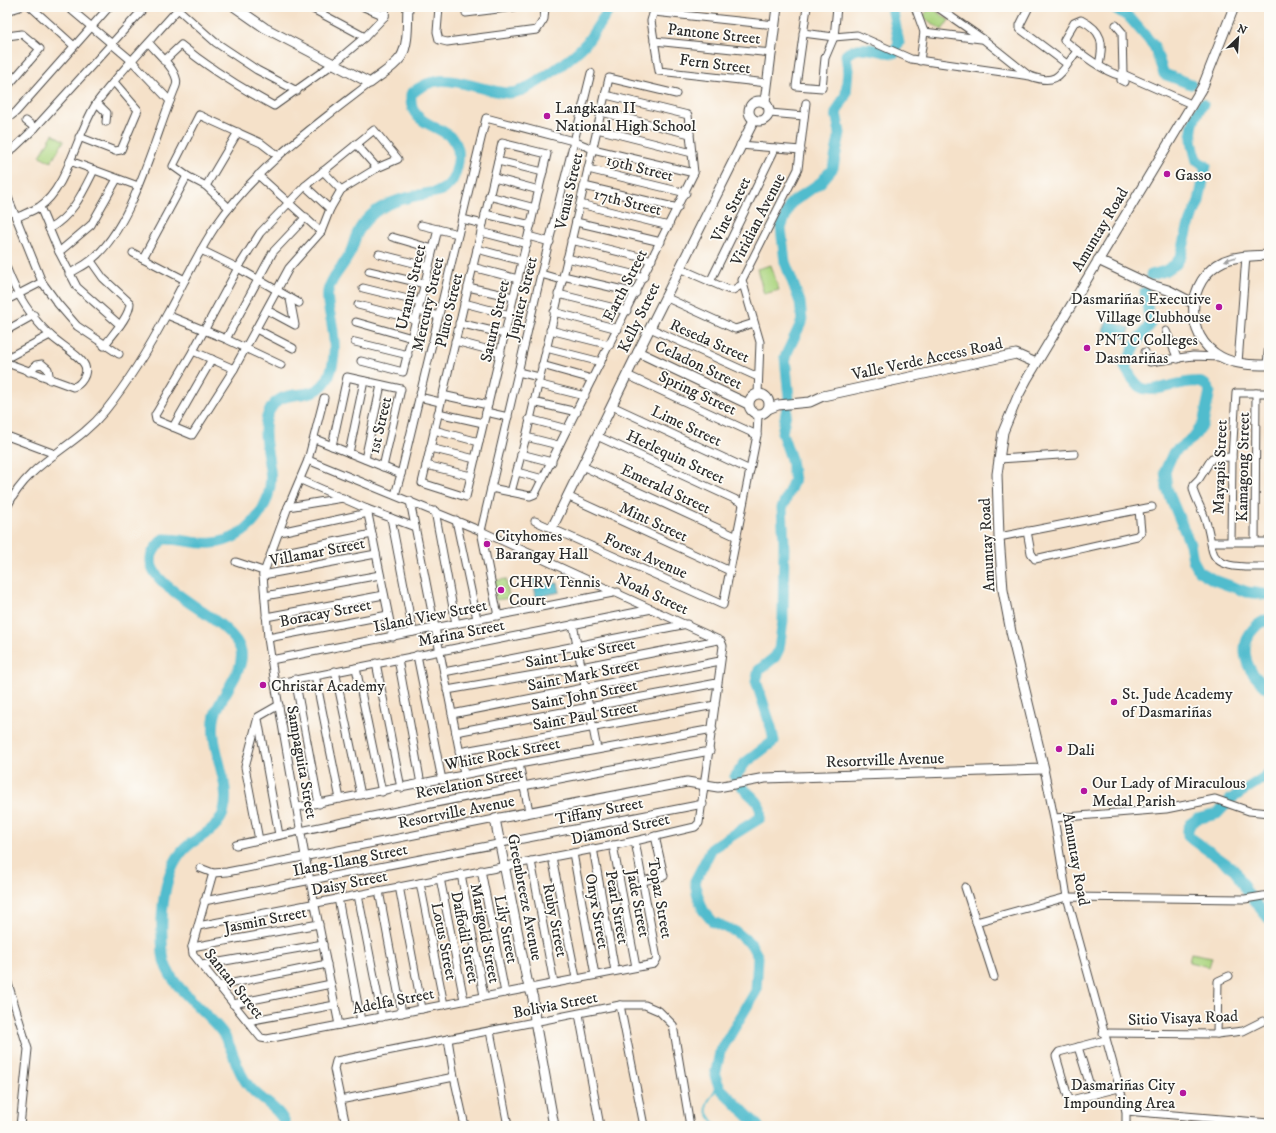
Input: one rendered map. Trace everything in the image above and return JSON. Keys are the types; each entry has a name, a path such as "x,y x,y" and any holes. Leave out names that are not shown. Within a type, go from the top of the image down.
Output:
{"street":[{"path":"7,11 20,7"},
{"path":"30,7 73,45"},
{"path":"68,7 132,61 170,101"},
{"path":"7,152 14,148 34,128 145,7"},
{"path":"235,7 265,28 370,83"},
{"path":"309,7 365,37"},
{"path":"364,7 385,16"},
{"path":"164,61 181,45 206,66 235,85 274,106 298,91 365,37 385,16 386,7"},
{"path":"7,507 21,482 87,429 105,411 138,365 167,316 201,250 229,208 258,175 278,156 394,64 401,56 405,45 408,7"},
{"path":"439,7 437,32 439,40 447,42 537,30 544,19 546,7"},
{"path":"467,7 466,13 514,7"},
{"path":"766,102 756,101 751,105 750,115 754,120 764,121 770,113 766,102 777,7"},
{"path":"807,7 796,86 822,88 825,58 834,37 837,7"},
{"path":"915,7 924,32 920,61"},
{"path":"937,7 983,39 1030,76"},
{"name":"Amuntay Road","path":"1126,1126 1126,1111 1104,1037 1067,897 1044,769 1009,625 1003,590 999,537 999,459 1003,432 1010,414 1036,364 1208,77 1234,7"},
{"path":"7,119 16,112 106,8"},
{"path":"1028,8 1020,24 1020,29 1067,64"},
{"path":"16,218 40,207 58,185 70,161 89,114 97,102 178,9 215,42 257,70 298,91"},
{"path":"654,41 651,21 654,10 775,25"},
{"path":"1098,64 1101,36 1091,25 1081,20 1074,22 1064,40 1076,51 1098,64 1124,77 1191,104"},
{"path":"1116,25 1122,32 1124,77"},
{"path":"924,32 983,39"},
{"path":"803,33 834,37 856,35 901,56 920,61 1030,76 1042,81 1058,77 1076,51"},
{"path":"7,36 22,34 40,49 7,87"},
{"name":"Pantone Street","path":"654,41 772,53"},
{"name":"Fern Street","path":"654,41 659,70 768,83"},
{"path":"69,274 91,261 117,230 138,186 178,79 149,43"},
{"name":"Jupiter Street","path":"482,531 541,274 591,73"},
{"name":"Venus Street","path":"511,492 526,437 609,78 676,94"},
{"path":"79,137 116,151 121,150 138,110 114,82"},
{"name":"Earth Street","path":"491,488 533,496 544,479 558,445 577,412 592,379 686,193 694,174 688,115 606,95"},
{"path":"97,102 107,112 106,122"},
{"name":"Viridian Avenue","path":"758,394 760,342 742,280 798,169 806,104"},
{"path":"16,112 34,128"},
{"path":"601,112 690,134"},
{"path":"770,113 804,116"},
{"path":"229,208 206,186 175,168 173,164 199,115 238,132 261,144 278,156"},
{"name":"Mercury Street","path":"395,495 402,474 486,118 573,141"},
{"name":"Kelly Street","path":"552,528 626,375 740,145 754,120"},
{"path":"597,129 692,153"},
{"path":"374,130 398,159 377,168 341,190 330,209 321,232 289,268 234,369 192,435 156,420 155,415 193,351 238,268 260,233 305,186 374,130"},
{"path":"206,186 238,132"},
{"path":"573,141 593,148 694,174"},
{"name":"Pluto Street","path":"466,497 422,483 441,398 502,143 547,154"},
{"path":"356,144 377,168"},
{"path":"740,145 801,150"},
{"name":"Vine Street","path":"710,282 773,154 774,148"},
{"name":"Saturn Street","path":"466,497 527,244 547,154"},
{"path":"70,161 138,186"},
{"path":"498,161 543,172"},
{"name":"19th Street","path":"588,169 686,193"},
{"path":"49,229 61,222 71,212 94,170"},
{"path":"323,171 341,190"},
{"path":"258,175 321,232"},
{"path":"143,258 187,176"},
{"path":"494,178 539,190"},
{"path":"58,252 91,225 117,179"},
{"path":"305,186 330,209"},
{"path":"584,186 678,208"},
{"path":"7,195 42,282 77,326 104,346 119,354"},
{"path":"489,196 535,208"},
{"name":"17th Street","path":"580,204 669,226"},
{"path":"40,207 58,252 77,287 120,325"},
{"path":"485,214 531,225"},
{"path":"226,339 257,279 273,252 306,217"},
{"path":"462,219 483,224"},
{"path":"576,222 661,242"},
{"path":"421,226 438,229"},
{"name":"Uranus Street","path":"361,361 403,372 438,229 458,234"},
{"path":"481,232 527,244"},
{"path":"528,236 550,242"},
{"path":"392,237 433,249"},
{"path":"571,240 652,260"},
{"path":"477,249 522,261"},
{"path":"201,250 238,268 299,303"},
{"path":"133,253 185,280"},
{"path":"379,254 429,267"},
{"path":"1221,357 1206,345 1194,322 1193,303 1197,288 1211,270 1224,261 1246,256 1269,255"},
{"path":"1238,363 1246,256"},
{"path":"567,258 644,277"},
{"path":"1098,260 1150,285 1166,296 1178,296 1193,303"},
{"path":"91,261 103,278 130,303 130,308 120,325 104,346"},
{"path":"472,267 518,279"},
{"path":"679,268 710,282 733,290 743,284"},
{"path":"7,270 17,294 50,335 83,363 86,370 83,379 73,387 50,380 7,363"},
{"path":"369,271 425,284"},
{"path":"541,274 636,293"},
{"path":"7,300 42,282"},
{"path":"468,287 514,297"},
{"path":"363,288 420,302"},
{"path":"558,294 627,311"},
{"path":"665,297 735,329 754,324"},
{"path":"266,310 295,325 290,299"},
{"path":"464,303 510,315"},
{"path":"358,305 416,320"},
{"path":"418,311 439,316"},
{"path":"554,312 618,329"},
{"path":"7,330 34,315"},
{"path":"167,316 226,339 281,365"},
{"path":"356,322 412,338"},
{"path":"459,322 505,334"},
{"name":"Reseda Street","path":"650,328 758,377"},
{"path":"256,329 293,348"},
{"path":"550,330 610,345"},
{"path":"1166,331 1178,359"},
{"path":"7,358 50,335"},
{"path":"455,341 501,353"},
{"path":"355,342 408,355"},
{"path":"1145,352 1150,362 1193,356 1221,357 1238,363 1268,365 1269,343"},
{"path":"546,348 601,362"},
{"path":"193,351 234,369"},
{"name":"Celadon Street","path":"638,352 748,404"},
{"name":"Valle Verde Access Road","path":"768,405 810,402 819,395 1016,354 1036,364"},
{"path":"173,427 212,359"},
{"path":"29,372 36,365 42,364 48,369 50,380"},
{"path":"542,365 592,379"},
{"path":"518,372 538,381 585,396"},
{"name":"Spring Street","path":"626,375 757,435"},
{"path":"332,446 347,377 381,384 365,459"},
{"path":"348,453 364,381"},
{"name":"1st Street","path":"381,384 402,389 383,467"},
{"name":"Mayapis Street","path":"1231,541 1232,457 1236,393 1256,393"},
{"path":"1256,393 1269,394"},
{"name":"Kamagong Street","path":"1255,542 1256,393"},
{"path":"758,394 764,396 768,405 764,414 758,415 750,410 748,404 750,398 758,394"},
{"path":"419,397 441,398 487,408 508,417"},
{"name":"Sampaguita Street","path":"324,398 315,439 308,460 263,573 268,638 275,684 298,808 305,856 339,1025"},
{"path":"533,402 577,412"},
{"name":"Lime Street","path":"612,406 750,470"},
{"path":"438,413 483,423"},
{"path":"730,571 757,435 758,415"},
{"path":"529,419 567,429"},
{"path":"434,430 479,442"},
{"path":"7,436 55,454"},
{"name":"Herlequin Street","path":"597,436 744,503"},
{"path":"526,437 558,445"},
{"path":"315,439 402,474"},
{"path":"430,448 475,459"},
{"path":"521,454 552,462"},
{"path":"999,459 1075,454"},
{"path":"1232,457 1212,458 1192,488 1203,513 1212,542 1212,550 1220,562 1229,566 1269,567"},
{"name":"Noah Street","path":"308,460 482,531 618,592 718,640"},
{"path":"426,465 471,476"},
{"name":"Emerald Street","path":"582,466 737,537"},
{"path":"517,472 544,479"},
{"path":"301,480 343,498 368,511 416,527"},
{"name":"Mint Street","path":"567,496 730,571"},
{"path":"288,507 343,498"},
{"path":"410,501 436,628 438,650 444,672 464,774"},
{"path":"999,537 1152,507"},
{"path":"1027,531 1031,553 1036,559 1137,536 1141,532 1139,510"},
{"path":"280,532 368,511"},
{"path":"368,511 393,637"},
{"path":"435,511 456,624"},
{"path":"391,518 413,632"},
{"path":"456,520 477,619"},
{"name":"Forest Avenue","path":"535,520 723,605 730,571"},
{"path":"482,531 498,616"},
{"path":"271,555 372,534"},
{"path":"1212,542 1269,542"},
{"name":"Villamar Street","path":"263,573 376,554"},
{"path":"236,562 263,573"},
{"path":"264,596 380,575"},
{"name":"Island View Street","path":"272,660 618,592"},
{"path":"266,617 384,595"},
{"name":"Marina Street","path":"275,684 438,650 652,609"},
{"name":"Boracay Street","path":"268,638 388,615"},
{"path":"573,624 597,749"},
{"path":"444,672 687,624"},
{"path":"706,784 717,683 723,646 718,640"},
{"name":"Saint Luke Street","path":"447,690 581,667 718,640"},
{"path":"417,655 442,780"},
{"path":"398,659 421,784"},
{"name":"Saint Mark Street","path":"452,714 720,661"},
{"path":"376,664 401,788"},
{"path":"356,668 382,792"},
{"path":"335,672 361,795"},
{"path":"315,675 340,799"},
{"path":"295,679 319,804"},
{"name":"Saint John Street","path":"456,732 717,683"},
{"path":"259,840 245,767 258,717 279,705"},
{"name":"Saint Paul Street","path":"459,752 715,705"},
{"path":"258,717 279,835"},
{"name":"White Rock Street","path":"298,808 442,780 464,774 713,729"},
{"name":"Revelation Street","path":"236,845 301,830 710,751"},
{"path":"519,764 529,811"},
{"name":"Resortville Avenue","path":"213,872 226,872 529,811 680,783 727,784 765,778 1044,769"},
{"name":"Diamond Street","path":"505,866 635,841 698,825 706,784"},
{"path":"1054,818 1166,808 1215,799 1257,813 1269,813"},
{"name":"Tiffany Street","path":"500,843 703,804"},
{"name":"Greenbreeze Avenue","path":"495,819 528,986 529,1009 535,1021 554,1126"},
{"path":"643,881 664,876 655,836"},
{"name":"Topaz Street","path":"635,841 656,962 654,964 636,967"},
{"name":"Ilang-Ilang Street","path":"204,901 500,843"},
{"name":"Jade Street","path":"613,845 636,967"},
{"name":"Pearl Street","path":"593,848 615,971"},
{"name":"Onyx Street","path":"573,853 595,975"},
{"path":"552,857 576,978"},
{"name":"Ruby Street","path":"531,862 554,983"},
{"name":"Daisy Street","path":"198,926 505,866"},
{"path":"200,868 213,872"},
{"name":"Lily Street","path":"481,870 505,993"},
{"name":"Santan Street","path":"213,872 192,947 194,956 264,1039"},
{"name":"Marigold Street","path":"460,874 484,996"},
{"name":"Daffodil Street","path":"440,878 464,1000"},
{"name":"Lotus Street","path":"420,883 444,1005"},
{"path":"399,886 422,1009"},
{"path":"965,887 994,977"},
{"path":"379,891 402,1013"},
{"path":"358,895 382,1017"},
{"path":"976,922 1067,897 1245,899 1269,895"},
{"path":"338,898 361,1021"},
{"name":"Jasmin Street","path":"192,947 319,924"},
{"path":"202,966 323,944"},
{"path":"218,986 327,964"},
{"path":"528,986 554,983 636,967"},
{"path":"1217,1034 1218,981 1229,976"},
{"path":"7,980 28,1049 20,1126"},
{"path":"233,1004 331,984"},
{"name":"Adelfa Street","path":"264,1039 505,993 528,986"},
{"path":"248,1021 335,1005"},
{"path":"620,1005 644,1126"},
{"name":"Bolivia Street","path":"340,1100 334,1068 336,1062 620,1005 645,1005 660,1011 673,1025 690,1126"},
{"path":"579,1014 600,1126"},
{"name":"Sitio Visaya Road","path":"1092,1095 1069,1100 1056,1056 1059,1052 1078,1047 1104,1037 1243,1032 1263,1021"},
{"path":"490,1032 508,1126"},
{"path":"448,1039 454,1077 465,1126"},
{"path":"1078,1047 1092,1095 1119,1088"},
{"path":"346,1126 340,1100 454,1077"},
{"path":"1126,1111 1269,1123"},
{"path":"407,1126 414,1126"}],"green space":[{"path":"930,7 949,20 942,30 923,17"},
{"path":"53,134 64,141 51,162 40,156"},
{"path":"771,265 779,290 764,294 757,269"},
{"name":"CHRV Tennis Court","path":"506,579 509,598 496,600 493,581"},
{"path":"1191,953 1212,957 1209,967 1189,962"}],"water":[{"path":"1107,320 1130,328 1127,339 1103,331"},
{"path":"542,577 544,585 558,583 560,592 536,597 533,579"}],"waterway":[{"path":"286,1126 283,1119 275,1109 248,1085 240,1072 222,1032 178,986 165,965 162,941 164,895 173,866 180,854 190,844 215,826 224,810 226,799 225,788 216,751 213,727 218,708 239,667 241,651 235,639 224,628 164,583 154,571 151,560 152,554 163,539 213,543 226,540 248,528 263,507 268,495 270,470 265,434 268,414 274,404 281,399 315,391 323,385 329,376 334,357 334,344 328,303 328,291 332,281 350,253 362,225 369,217 385,206 404,199 439,191 445,188 453,179 457,167 458,152 454,141 447,134 418,117 412,107 411,94 431,82 440,81 459,82 494,91 513,93 524,89 554,71 581,48 612,7"},
{"path":"758,1126 720,1088 715,1076 720,1052 756,991 758,957 751,944 736,932 713,922 703,910 697,893 695,881 712,848 760,818 761,813 759,805 735,777 745,763 774,741 756,681 759,670 775,657 779,649 783,621 784,543 782,508 794,480 791,459 782,433 789,398 785,357 802,321 800,302 785,262 781,228 790,204 821,182 833,168 840,133 836,113 846,94 848,70 846,55 851,51 863,48 894,53 899,43 892,7"},
{"path":"1113,7 1130,18 1154,46 1164,74 1191,84"},
{"path":"1151,275 1165,271 1176,264 1181,256 1188,228 1199,201 1206,166 1197,161 1193,145 1192,132 1195,119 1203,104"},
{"path":"1145,292 1150,325 1138,340 1125,367 1130,375 1140,387 1147,389 1157,389 1188,382 1197,382 1205,384 1210,391 1203,424 1193,438 1173,453 1165,471 1167,489 1190,544 1193,560 1199,571 1214,580 1247,592 1269,595"},
{"path":"1269,619 1255,627 1250,633 1245,646 1245,653 1250,669 1256,678 1269,690"},
{"path":"1269,774 1231,799 1217,814 1197,819 1191,823 1188,829 1188,836 1235,870 1246,891 1269,919"},
{"path":"717,1126 707,1112 706,1107 707,1102 716,1089 718,1082"}],"place":[{"name":"Langkaan II National High School","path":"547,116"},
{"name":"Gasso","path":"1167,174"},
{"name":"Dasmariñas Executive Village Clubhouse","path":"1219,307"},
{"name":"PNTC Colleges Dasmariñas","path":"1087,348"},
{"name":"Cityhomes Barangay Hall","path":"487,544"},
{"name":"CHRV Tennis Court","path":"501,590"},
{"name":"Christar Academy","path":"263,685"},
{"name":"St. Jude Academy of Dasmariñas","path":"1114,702"},
{"name":"Dali","path":"1059,749"},
{"name":"Our Lady of Miraculous Medal Parish","path":"1084,791"},
{"name":"Dasmariñas City Impounding Area","path":"1183,1093"}]}
